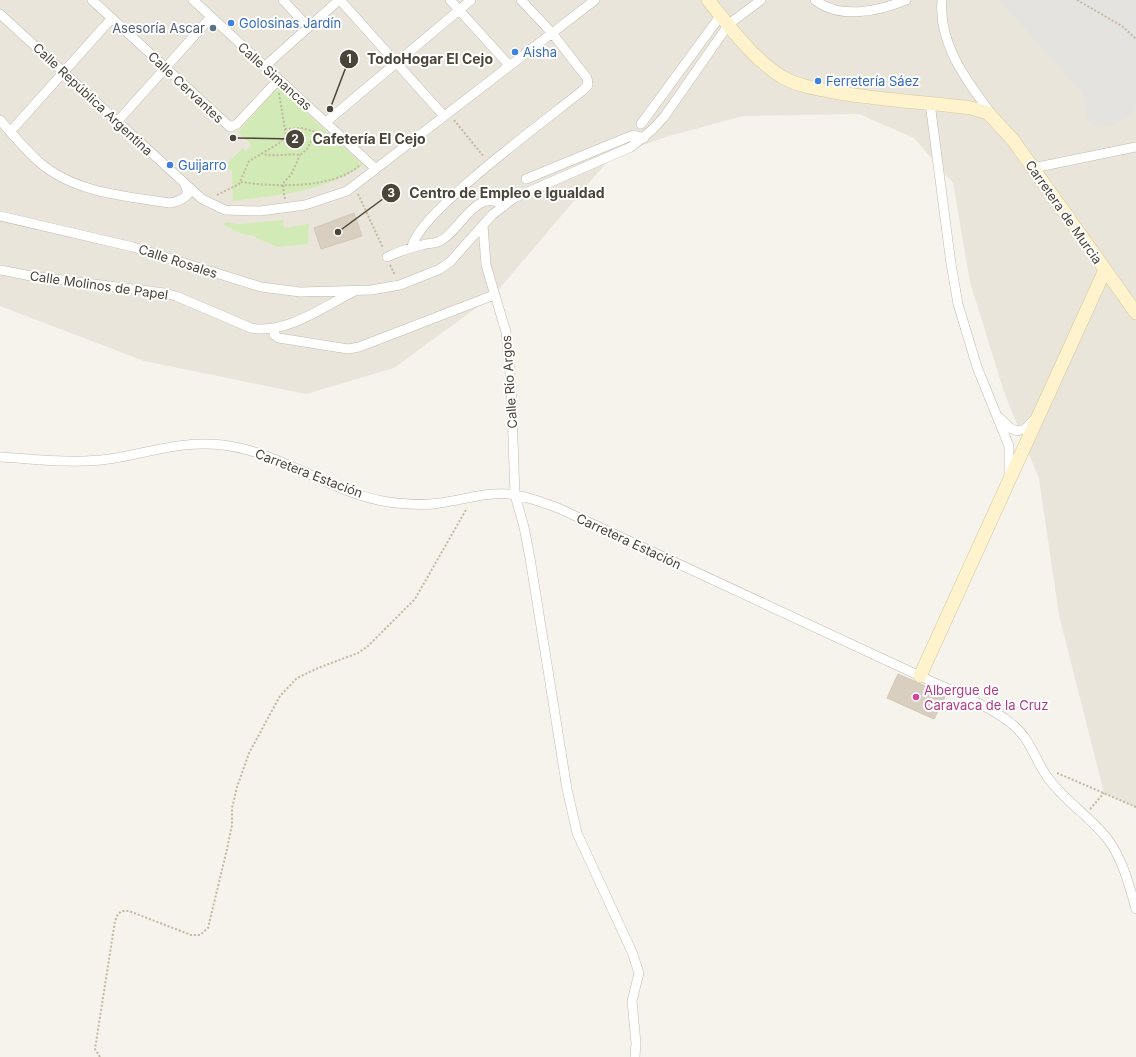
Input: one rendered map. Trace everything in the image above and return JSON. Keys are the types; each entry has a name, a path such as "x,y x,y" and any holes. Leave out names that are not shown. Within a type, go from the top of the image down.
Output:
{"main road":[{"path":"708,0 769,68 783,78 798,84 856,96 959,106 979,110 992,116"},
{"name":"Carretera de Murcia","path":"992,116 1033,168 1136,313"},
{"path":"920,676 1106,270"}],"street":[{"name":"Calle Cervantes","path":"92,0 230,127 237,124 278,80"},
{"name":"Calle Simancas","path":"193,0 278,80 328,123 376,169"},
{"path":"283,0 308,27"},
{"path":"264,67 339,0 446,114"},
{"path":"450,0 509,66"},
{"path":"328,123 396,62 471,0"},
{"path":"412,247 415,237 429,220 490,164 588,85 587,78 552,33 521,0"},
{"name":"Calle República Argentina","path":"0,14 117,122 206,201 225,210 238,211 287,208 311,203 347,191 595,0"},
{"path":"641,124 725,20 761,0"},
{"path":"815,0 834,9 859,12 878,10 906,0"},
{"path":"942,0 942,26 944,36 970,85 992,116"},
{"path":"117,122 211,17"},
{"path":"10,132 112,18"},
{"name":"Calle Molinos de Papel","path":"0,270 31,276 164,293 176,296 251,328 262,330 275,329 356,291 400,285 445,265 483,225 504,206 533,188 631,147 644,138 675,102 725,20"},
{"path":"959,106 971,98 972,93 970,85"},
{"path":"930,103 951,264 958,304 974,360 1009,446 1010,455 1007,487"},
{"path":"0,120 38,161 50,170 85,188 115,195 170,203 185,198 188,194 186,184"},
{"path":"526,179 634,135 644,138"},
{"path":"1033,168 1136,147"},
{"path":"387,257 412,247 441,241 464,216 480,204 493,201 504,206"},
{"name":"Calle Rosales","path":"0,216 133,247 261,287 300,292 356,291"},
{"name":"Calle Río Argos","path":"483,225 486,265 506,332 510,365 514,495 524,528 530,558 567,789 577,833 632,952 639,973 632,1001 636,1043 634,1057"},
{"path":"275,329 274,335 279,338 338,349 348,349 359,347 494,295"},
{"path":"995,410 1010,428 1017,431 1030,425 1040,414"},
{"name":"Carretera Estación","path":"0,457 79,460 109,459 194,443 223,445 251,451 280,461 358,494 387,502 439,504 487,494 526,497 558,508 920,676 966,698 1011,723 1029,743 1049,779 1062,794 1106,837 1114,848 1124,871 1136,909"}],"path":[{"path":"1076,0 1122,26 1136,39"},
{"path":"241,182 250,161 278,144 286,136 280,103 278,80"},
{"path":"446,114 490,164"},
{"path":"287,208 284,184 291,175 300,155 307,149 316,132 328,123"},
{"path":"285,129 301,128 316,132"},
{"path":"262,153 275,156 281,154 300,155"},
{"path":"206,201 241,182 257,184 284,184 331,180 345,175 366,160"},
{"path":"354,186 400,285"},
{"path":"100,1057 95,1049 115,920 118,914 122,911 129,912 191,935 200,936 205,932 211,918 227,849 232,825 232,808 237,787 249,753 280,696 297,678 318,668 358,653 368,646 415,599 422,591 457,524 477,496"},
{"path":"1041,766 1136,807"},
{"path":"1085,816 1104,793"}],"shaded area":[{"path":"0,0 1136,0 1136,807 1104,793 1059,615 1039,479 1004,392 970,282 953,183 914,138 859,114 743,116 669,136 612,156 494,295 394,368 306,394 144,361 0,306"},
{"path":"999,0 1136,0 1136,106 1133,115 1113,125 1094,126 1089,123 1086,116 1082,91 1065,75"}],"green space":[{"path":"278,87 363,165 348,174 317,187 284,194 233,201 232,170 228,170 228,162 243,148 246,151 252,145 238,132"},
{"path":"283,220 284,228 309,224 308,244 277,247 251,235 242,234 224,225 225,222 238,224"}],"building":[{"path":"354,213 362,236 321,249 314,228"},
{"name":"Albergue de Caravaca de la Cruz","path":"898,674 946,695 934,719 887,698"}],"place":[{"name":"Golosinas Jardín","path":"231,23"},
{"name":"Asesoría Ascar","path":"213,28"},
{"name":"Aisha","path":"515,52"},
{"name":"Ferretería Sáez","path":"818,81"},
{"name":"TodoHogar El Cejo","path":"330,109"},
{"name":"Cafetería El Cejo","path":"233,138"},
{"name":"Guijarro","path":"170,165"},
{"name":"Centro de Empleo e Igualdad","path":"338,232"},
{"name":"Albergue de Caravaca de la Cruz","path":"916,697"}]}
